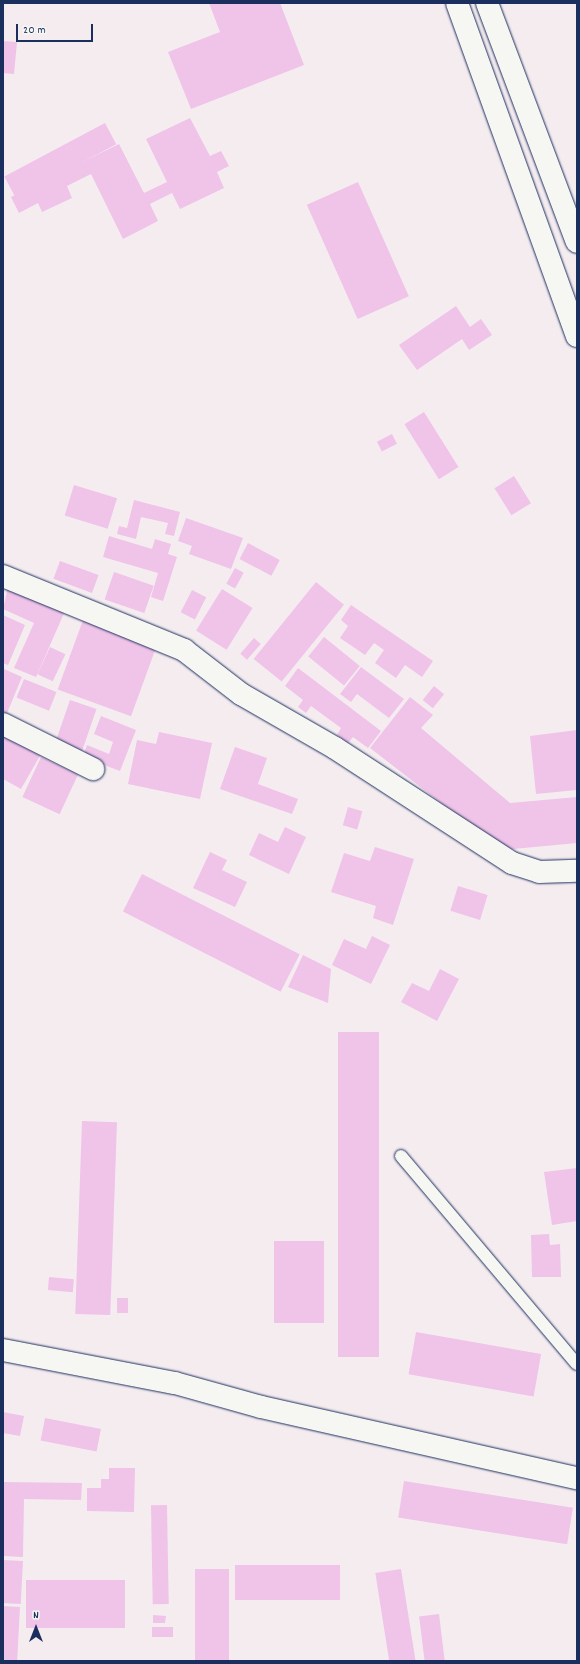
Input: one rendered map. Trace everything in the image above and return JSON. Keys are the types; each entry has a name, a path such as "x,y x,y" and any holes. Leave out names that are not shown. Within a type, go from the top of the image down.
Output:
{"street":[{"path":"458,3 577,336"},
{"path":"487,3 577,242"},
{"path":"3,576 184,650 241,694 335,748 512,863 539,872 577,871"},
{"path":"3,724 93,769"},
{"path":"3,1350 175,1383 261,1407 577,1478"}],"lane":[{"path":"401,1156 577,1364"}],"building":[{"path":"209,3 280,3 304,65 191,109 168,52 220,32"},
{"path":"3,41 17,42 14,74 3,73"},
{"path":"190,118 210,156 221,151 229,166 217,172 224,188 180,209 172,193 150,204 158,221 123,239 91,174 67,186 72,198 42,212 38,203 19,213 11,197 119,144 144,193 167,182 146,139"},
{"path":"105,123 116,144 16,198 4,177"},
{"path":"358,182 409,296 358,319 307,205"},
{"path":"456,306 470,327 481,319 492,335 469,350 462,339 417,370 399,345"},
{"path":"424,412 458,467 439,479 404,424"},
{"path":"392,434 397,444 382,452 377,442"},
{"path":"514,476 531,503 511,515 494,488"},
{"path":"74,485 117,498 108,529 65,516"},
{"path":"134,500 180,512 174,536 165,534 168,523 141,517 136,539 117,534 119,526 127,528"},
{"path":"186,518 243,538 231,569 189,554 192,546 178,541"},
{"path":"109,536 152,549 155,539 171,544 168,554 177,557 163,601 151,597 158,573 103,557"},
{"path":"248,543 280,560 271,576 240,559"},
{"path":"60,561 99,575 92,593 54,579"},
{"path":"235,568 244,573 235,589 226,584"},
{"path":"114,572 154,586 144,613 105,599"},
{"path":"316,582 344,605 282,682 254,659"},
{"path":"8,587 65,611 36,677 14,668 34,623 3,609"},
{"path":"222,589 253,608 227,650 196,631"},
{"path":"192,590 206,597 195,620 181,612"},
{"path":"351,605 433,661 422,677 405,665 396,678 375,663 384,650 374,643 365,655 340,638 348,626 341,620"},
{"path":"3,615 25,625 8,665 3,663"},
{"path":"83,620 156,647 131,716 58,690"},
{"path":"324,637 360,666 344,685 308,656"},
{"path":"254,638 261,644 247,660 240,654"},
{"path":"50,647 65,654 53,681 37,674"},
{"path":"361,667 404,699 389,718 357,694 351,702 340,694"},
{"path":"298,668 381,731 368,748 353,737 348,743 337,735 341,728 311,706 306,713 298,707 303,700 285,686"},
{"path":"4,669 22,677 5,718 3,717"},
{"path":"24,679 56,692 49,711 17,698"},
{"path":"434,686 444,694 433,708 423,700"},
{"path":"410,697 433,715 421,728 510,803 577,797 577,843 502,850 370,748"},
{"path":"70,700 96,709 82,751 56,742"},
{"path":"101,716 136,730 120,771 83,757 87,745 109,754 113,742 94,734"},
{"path":"577,730 577,790 536,794 530,736"},
{"path":"159,732 212,743 200,799 128,784 137,740 156,744"},
{"path":"3,733 41,754 21,789 3,779"},
{"path":"235,747 267,758 258,784 298,799 292,814 220,789"},
{"path":"41,757 78,774 60,814 22,797"},
{"path":"348,807 362,811 357,829 343,825"},
{"path":"285,827 306,837 289,874 249,855 259,833 278,842"},
{"path":"375,847 414,859 393,925 373,918 376,906 331,892 344,853 370,861"},
{"path":"210,852 227,860 222,870 247,882 235,907 193,888"},
{"path":"142,874 300,954 281,992 123,911"},
{"path":"458,886 488,895 480,920 450,911"},
{"path":"372,936 390,945 371,984 332,965 344,939 366,949"},
{"path":"303,955 331,969 328,1003 288,987"},
{"path":"440,969 459,979 437,1021 401,1002 412,983 429,991"},
{"path":"338,1032 379,1032 379,1357 338,1357"},
{"path":"82,1121 117,1122 110,1315 75,1314"},
{"path":"577,1168 577,1221 552,1225 544,1172"},
{"path":"549,1234 550,1245 560,1244 561,1277 532,1277 531,1235"},
{"path":"274,1241 324,1241 324,1323 274,1323"},
{"path":"49,1277 74,1279 73,1292 48,1290"},
{"path":"117,1298 128,1298 128,1313 117,1313"},
{"path":"416,1332 541,1354 534,1396 409,1374"},
{"path":"3,1412 24,1416 20,1436 3,1433"},
{"path":"45,1418 101,1429 97,1451 41,1441"},
{"path":"109,1468 135,1468 134,1512 87,1511 87,1488 101,1488 101,1479 109,1479"},
{"path":"404,1481 573,1508 567,1544 398,1518"},
{"path":"3,1482 82,1483 81,1500 24,1499 23,1557 3,1556"},
{"path":"151,1505 167,1505 169,1604 153,1604"},
{"path":"3,1560 23,1561 21,1604 3,1603"},
{"path":"235,1565 340,1565 340,1600 235,1600"},
{"path":"195,1569 229,1569 229,1661 195,1661"},
{"path":"401,1569 416,1661 389,1661 375,1573"},
{"path":"26,1580 125,1580 125,1628 26,1628"},
{"path":"3,1606 20,1607 17,1661 3,1661"},
{"path":"439,1614 445,1661 425,1661 419,1616"},
{"path":"153,1615 166,1616 165,1623 153,1623"},
{"path":"152,1627 173,1627 173,1637 152,1637"}]}
